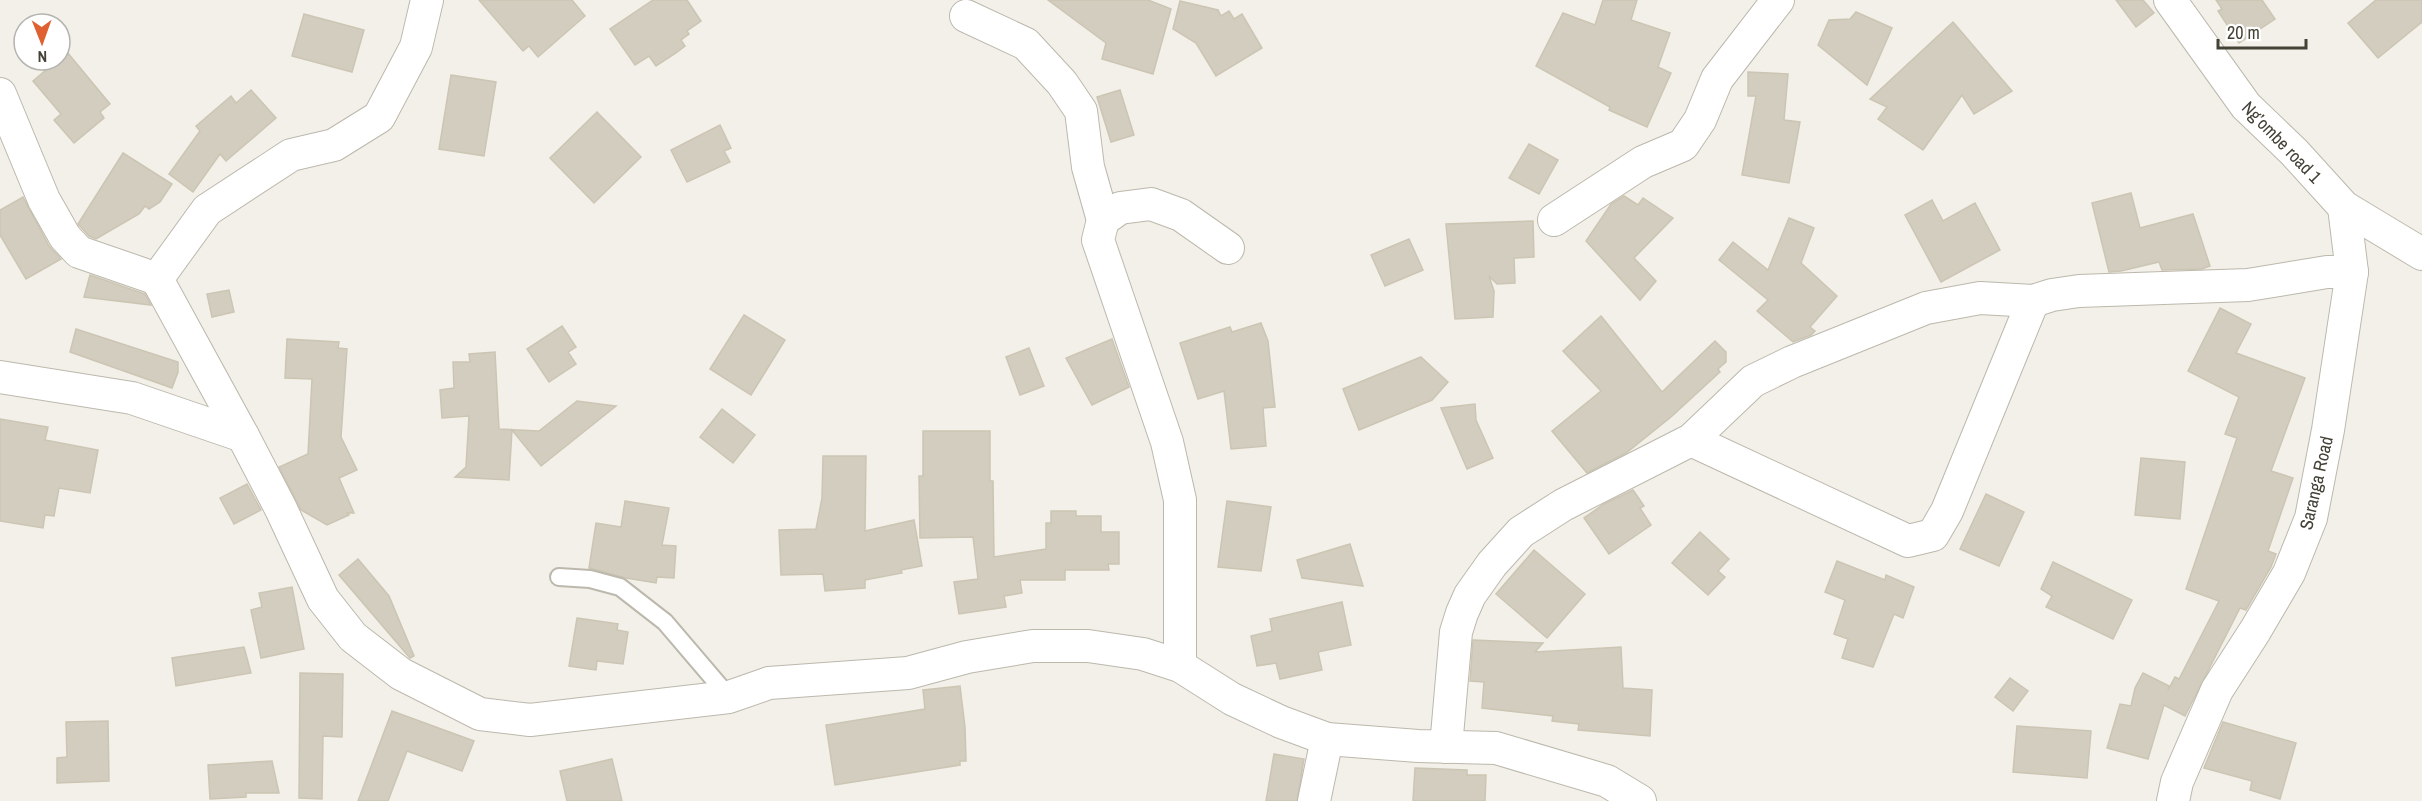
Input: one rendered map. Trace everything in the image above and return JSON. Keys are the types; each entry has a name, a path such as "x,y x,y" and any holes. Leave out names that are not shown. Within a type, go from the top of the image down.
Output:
{"street":[{"path":"157,279 207,210 291,155 334,145 379,117 416,47 427,0"},
{"path":"1554,220 1643,162 1683,145 1700,120 1717,79 1779,0"},
{"name":"Ng’ombe road 1","path":"2170,0 2246,106 2294,152 2344,207 2422,254"},
{"path":"966,16 1026,44 1062,83 1081,111 1088,167 1103,220 1098,240 1167,442 1180,500 1180,666"},
{"path":"0,94 44,200 64,237 79,252 157,279 281,509 323,599 353,637 401,674 480,714 531,720 729,697 769,683 908,673 967,657 1033,646 1088,646 1143,654 1180,666 1232,699 1281,722 1327,739 1496,748 1607,782 1640,801"},
{"path":"1103,220 1120,208 1151,204 1181,215 1228,248"},
{"name":"Saranga Road","path":"2173,801 2177,782 2217,690 2289,573 2311,518 2328,430 2352,272 2344,207"},
{"path":"1446,747 1456,633 1470,595 1492,564 1521,532 1563,505 1691,440 1753,381 1792,362 1926,308 1980,298 2033,301 2052,295 2079,291 2248,285 2327,272 2352,272"},
{"path":"1691,440 1908,541 1933,535 1947,512 2033,301"},
{"path":"0,377 132,398 243,436"},
{"path":"1314,801 1327,739"}],"lane":[{"path":"559,577 590,579 620,587 665,622 729,697"}],"building":[{"path":"479,0 572,0 585,16 538,57 529,46 523,51"},
{"path":"653,0 687,0 701,21 687,31 689,34 681,40 685,46 676,53 656,66 649,56 635,65 610,29"},
{"path":"1048,0 1148,0 1171,9 1153,74 1102,59 1106,43"},
{"path":"1603,0 1637,0 1631,20 1670,33 1658,67 1671,73 1647,127 1609,110 1610,107 1536,66 1563,13 1595,25"},
{"path":"2116,0 2143,0 2154,13 2136,27"},
{"path":"2216,0 2262,0 2275,19 2239,43 2218,11 2222,9"},
{"path":"2376,0 2422,0 2422,22 2378,58 2348,23"},
{"path":"1180,1 1218,10 1221,16 1229,11 1234,19 1242,14 1262,48 1216,76 1196,43 1173,29"},
{"path":"1856,12 1892,28 1867,85 1818,45 1829,20 1850,19"},
{"path":"304,14 364,30 352,72 292,56"},
{"path":"1953,22 2012,91 1974,114 1962,95 1923,150 1878,119 1887,107 1870,99"},
{"path":"72,58 110,104 100,112 104,118 74,143 54,120 61,114 33,81 44,72 72,72"},
{"path":"1748,72 1788,74 1784,120 1800,122 1789,183 1742,175 1756,96 1748,96"},
{"path":"451,75 496,82 484,156 439,149"},
{"path":"251,90 276,118 226,161 220,154 193,192 169,174 200,131 196,126 231,96 236,103"},
{"path":"1120,90 1134,135 1111,142 1097,97"},
{"path":"597,112 641,157 594,203 550,158"},
{"path":"720,125 731,148 724,151 730,162 687,182 671,150"},
{"path":"1529,144 1558,160 1539,194 1509,178"},
{"path":"123,153 172,184 160,202 149,209 145,206 139,214 96,239 89,236 78,224"},
{"path":"2131,193 2140,228 2193,214 2210,266 2202,269 2162,270 2159,262 2109,272 2092,203"},
{"path":"1624,196 1638,205 1643,198 1673,218 1634,258 1656,281 1640,300 1586,241 1611,204"},
{"path":"23,197 49,246 61,259 26,279 0,235 0,210"},
{"path":"1932,200 1943,221 1975,203 2000,250 1941,282 1905,215"},
{"path":"1789,218 1814,228 1801,263 1837,296 1810,327 1815,331 1793,342 1757,311 1768,300 1719,260 1733,242 1768,270"},
{"path":"1533,221 1534,257 1514,258 1515,283 1497,284 1489,276 1494,291 1493,317 1455,319 1446,224"},
{"path":"1409,239 1423,270 1385,286 1371,255"},
{"path":"90,275 145,294 151,305 84,297"},
{"path":"229,290 234,312 212,317 207,294"},
{"path":"2220,308 2251,324 2236,353 2305,378 2271,471 2293,478 2268,551 2276,554 2271,567 2246,610 2240,608 2185,716 2164,705 2148,759 2107,748 2120,704 2131,706 2135,688 2143,673 2169,686 2168,690 2175,677 2179,679 2219,601 2186,589 2237,438 2225,434 2239,397 2188,371"},
{"path":"744,315 785,340 751,395 710,369"},
{"path":"1601,316 1662,392 1715,341 1726,352 1726,362 1718,369 1720,372 1671,417 1626,453 1587,473 1552,431 1601,391 1563,351"},
{"path":"1261,323 1268,341 1275,407 1263,408 1266,446 1231,449 1224,391 1198,399 1180,343 1230,327 1232,332"},
{"path":"562,326 576,347 568,352 576,364 549,382 527,349"},
{"path":"76,329 178,362 178,372 172,388 70,352"},
{"path":"287,339 339,342 338,348 347,349 341,437 357,470 339,478 354,513 347,513 349,515 327,525 301,510 279,467 308,454 312,379 285,378"},
{"path":"1112,339 1129,387 1092,405 1066,358"},
{"path":"1029,348 1044,386 1020,395 1006,357"},
{"path":"495,352 499,429 539,431 577,401 616,406 541,466 512,430 509,480 455,477 466,467 469,416 442,418 440,390 454,388 453,362 470,362 469,354"},
{"path":"1421,357 1448,382 1432,400 1359,430 1343,389"},
{"path":"1475,404 1476,420 1493,458 1467,469 1441,408"},
{"path":"722,409 755,435 733,463 700,437"},
{"path":"0,419 48,427 45,440 98,450 90,493 59,488 54,516 45,515 43,528 0,521"},
{"path":"923,431 990,431 994,557 1046,549 1046,523 1051,523 1051,511 1076,511 1076,516 1101,516 1101,532 1119,532 1119,564 1108,564 1109,570 1065,570 1065,580 1020,580 1022,593 1004,596 1006,607 959,614 954,582 978,579 973,537 920,538 919,476 923,476"},
{"path":"823,456 866,456 865,531 914,520 922,566 901,570 902,573 865,580 865,588 825,591 823,574 781,575 779,530 816,529 822,498"},
{"path":"2141,458 2185,462 2180,519 2135,515"},
{"path":"247,484 261,510 234,524 220,498"},
{"path":"1633,490 1644,506 1640,508 1651,525 1609,554 1584,518 1604,504"},
{"path":"1986,494 2024,512 1999,566 1960,549"},
{"path":"625,501 669,508 662,545 676,546 674,578 657,577 656,583 589,568 596,523 621,527"},
{"path":"1227,501 1271,507 1261,571 1218,567"},
{"path":"1700,532 1729,559 1718,571 1725,577 1708,595 1672,563"},
{"path":"1350,544 1363,586 1302,578 1297,560"},
{"path":"1534,550 1585,594 1547,638 1496,594"},
{"path":"358,559 389,596 414,656 410,658 339,575"},
{"path":"1837,561 1885,580 1886,575 1914,587 1903,618 1894,614 1873,667 1842,658 1848,639 1834,634 1845,600 1825,592"},
{"path":"2053,562 2132,600 2113,639 2046,607 2052,596 2041,589"},
{"path":"292,587 304,649 261,658 251,610 262,607 259,593"},
{"path":"1342,602 1351,645 1318,652 1322,670 1280,679 1276,663 1257,666 1251,636 1272,631 1270,619"},
{"path":"577,618 618,624 617,630 628,632 623,664 597,661 596,670 569,666"},
{"path":"1473,640 1543,643 1535,652 1621,647 1623,688 1652,690 1650,736 1578,730 1579,724 1552,721 1553,716 1482,708 1484,682 1470,681"},
{"path":"244,647 251,673 176,686 172,658"},
{"path":"300,673 343,674 342,737 323,736 322,799 299,798"},
{"path":"2010,678 2028,691 2013,711 1995,697"},
{"path":"960,686 966,761 960,761 960,765 835,785 826,725 925,709 923,690"},
{"path":"392,711 474,741 462,771 407,751 388,801 358,801"},
{"path":"108,721 109,781 57,783 57,758 67,757 66,722"},
{"path":"2223,722 2296,743 2280,799 2250,790 2252,781 2204,768"},
{"path":"2017,726 2091,731 2087,778 2013,772"},
{"path":"1274,754 1304,759 1297,801 1266,801"},
{"path":"612,759 622,801 567,801 560,771"},
{"path":"272,761 279,793 246,793 246,797 210,799 208,765"},
{"path":"1415,768 1467,770 1467,775 1486,775 1485,801 1413,801"}]}
